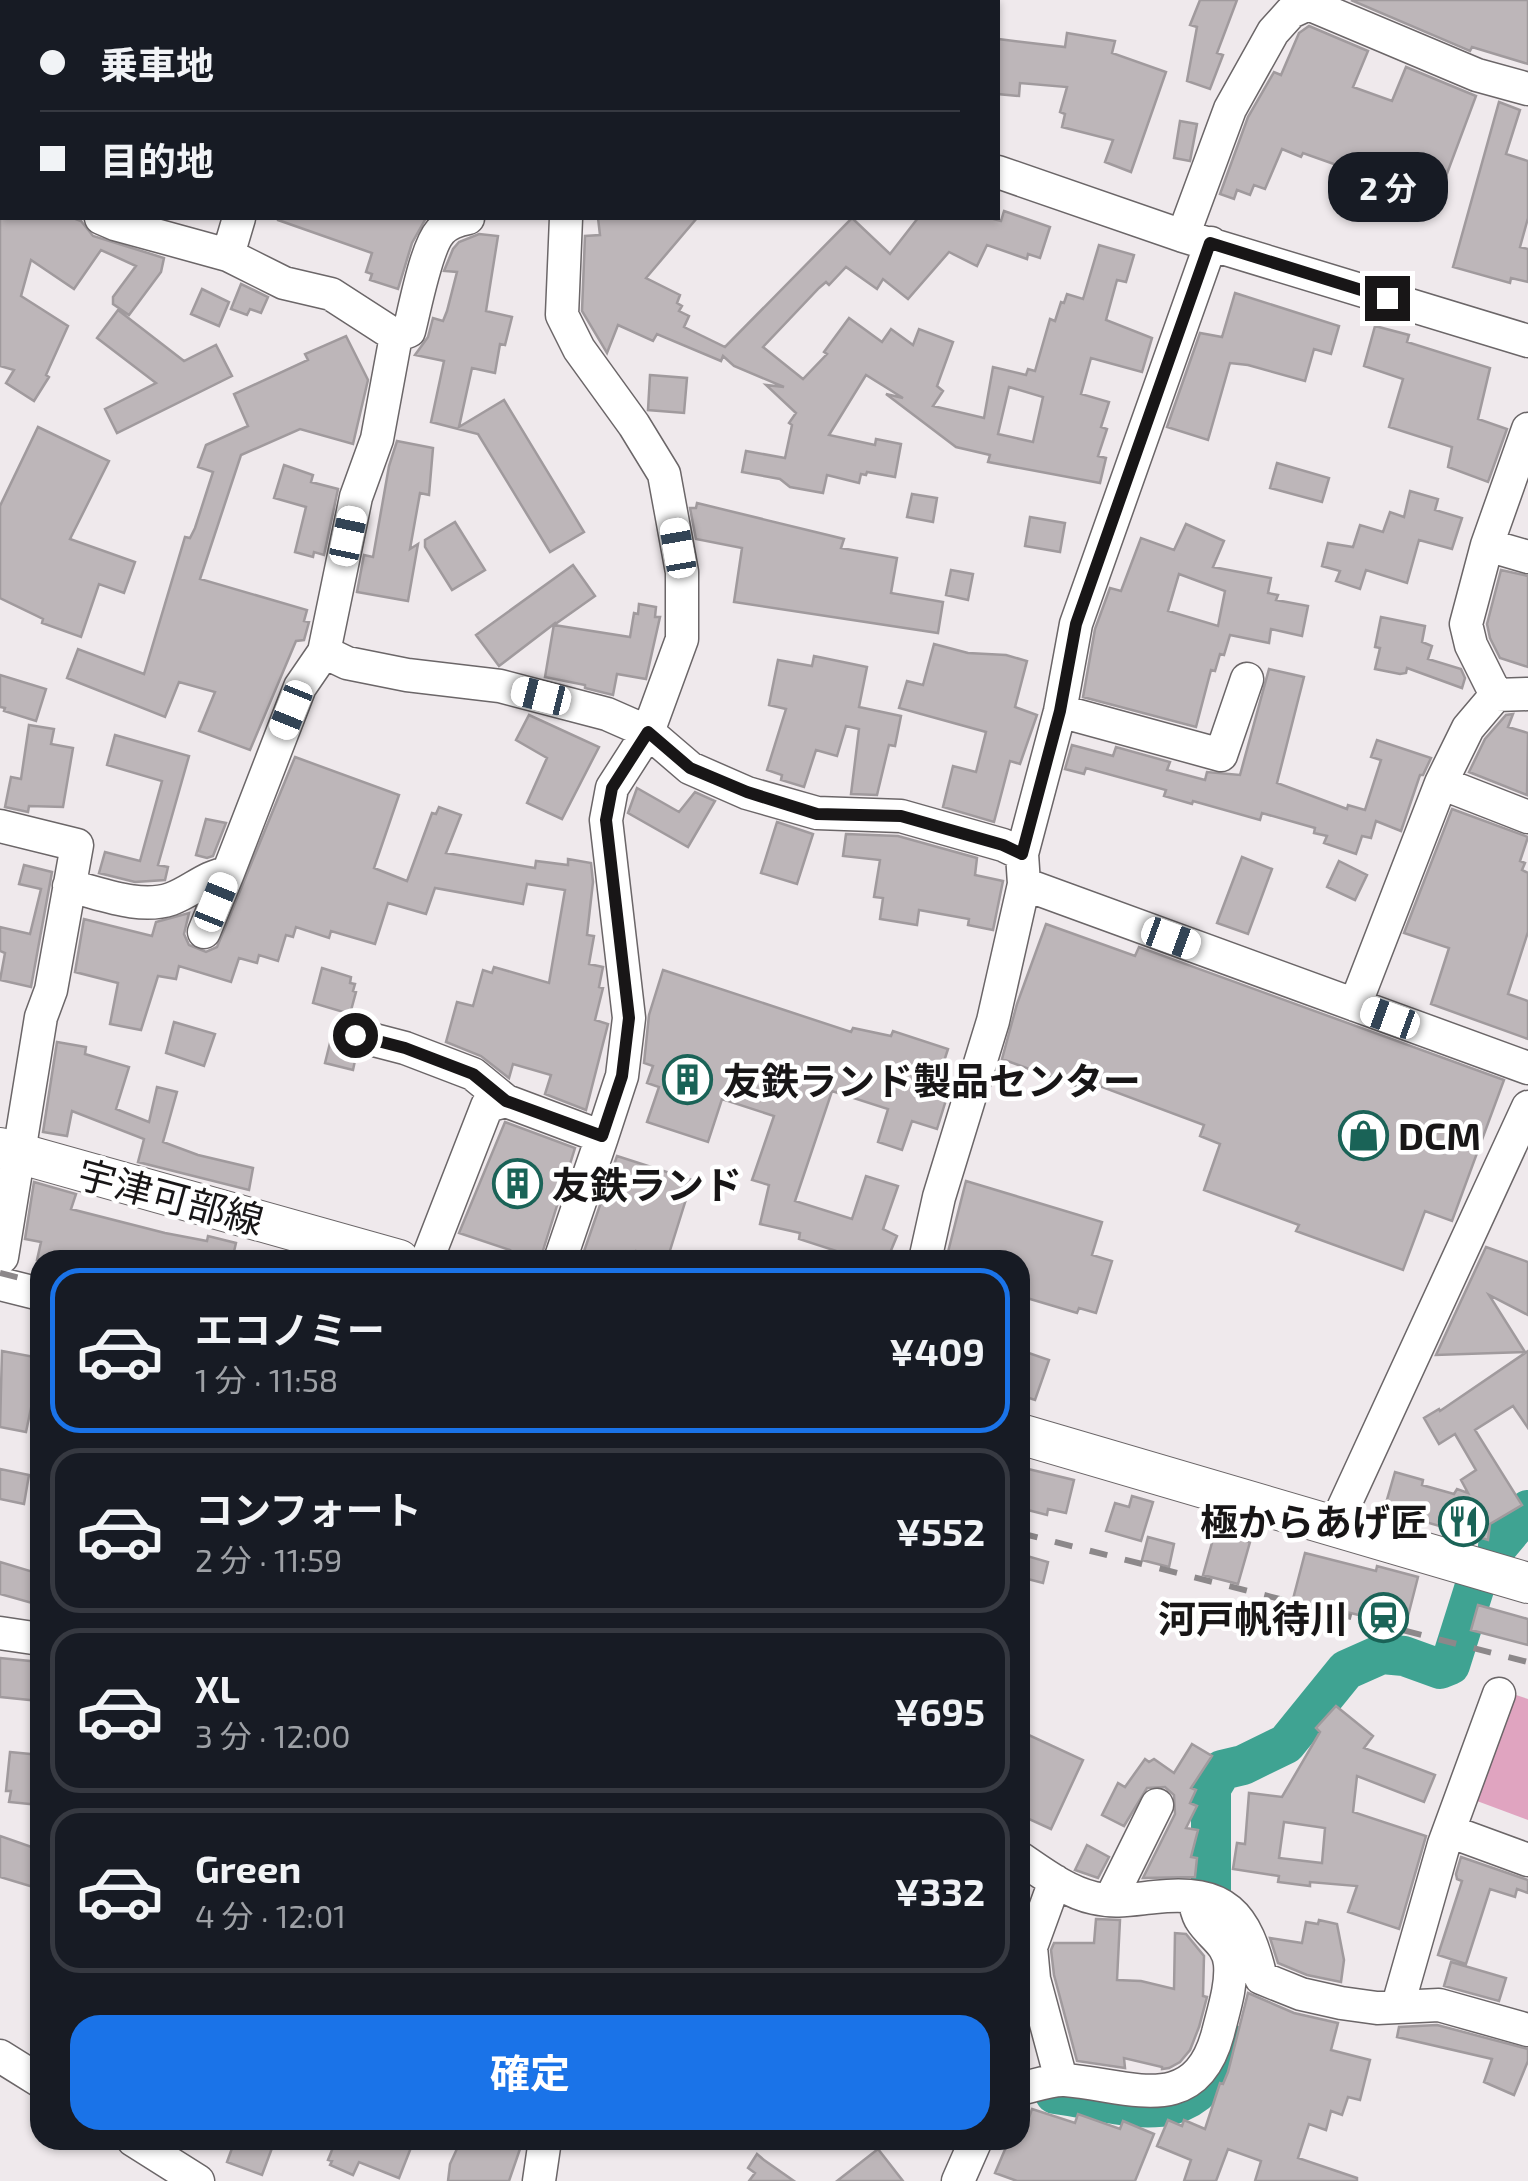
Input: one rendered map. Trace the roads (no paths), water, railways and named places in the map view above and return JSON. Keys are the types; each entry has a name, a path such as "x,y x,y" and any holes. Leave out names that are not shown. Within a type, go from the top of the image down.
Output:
{"main road":[{"name":"宇津可部線","path":"9,1151 363,1250"},
{"path":"1030,1437 1528,1582"}],"street":[{"path":"928,1250 939,1197 993,1021 1076,624 1197,239 1230,109 1273,32 1308,2 1477,75 1528,89"},
{"path":"1000,173 1197,239 1528,341"},
{"path":"106,220 228,255 284,283 331,294 396,336"},
{"path":"228,255 238,220"},
{"path":"396,336 409,331 438,233 455,220"},
{"path":"563,1250 622,1076 629,1018 606,820 612,788 648,732 682,639 682,572 664,474 579,349 562,316 566,220"},
{"path":"204,932 300,686 324,652 356,496 377,439 396,336"},
{"path":"1356,1005 1441,783 1468,728 1512,695 1471,645 1466,624 1487,545 1528,429"},
{"path":"1487,545 1528,558"},
{"path":"324,652 348,664 407,676 514,689 607,714 648,732 690,768 747,792 817,814 901,816 1003,845 1023,869 1356,1005 1528,1068"},
{"path":"1060,711 1221,755 1247,678"},
{"path":"1441,783 1528,817"},
{"path":"0,826 77,845 51,990 9,1151 1,1271 30,1288"},
{"path":"69,886 132,902 150,902 170,900 215,875 228,873"},
{"path":"355,1035 405,1048 473,1074 506,1101 602,1136"},
{"path":"432,1250 488,1106 506,1101"},
{"path":"1334,1528 1528,1107"},
{"path":"0,1633 30,1638"},
{"path":"1398,2005 1449,1831 1499,1694"},
{"path":"1110,1900 1157,1805"},
{"path":"1449,1831 1528,1860"},
{"path":"1030,1865 1054,1882 1091,1898 1161,1896 1215,1901 1234,1913 1252,1939 1261,1978 1301,1994 1377,2008 1439,2004 1528,2030"},
{"path":"1030,1955 1054,1882"},
{"path":"1030,2087 1061,2080 1154,2092 1173,2089 1196,2076 1212,2056 1230,1964 1224,1944 1200,1919 1194,1899"},
{"path":"1030,1989 1061,2080"},
{"path":"0,2056 30,2075"},
{"path":"149,2150 198,2181"},
{"path":"539,2181 544,2150"},
{"path":"958,2181 972,2150"}],"waterway":[{"path":"1498,1546 1528,1510"},
{"path":"1230,1932 1211,1906 1211,1788 1222,1770 1243,1765 1286,1744 1346,1670 1382,1654 1404,1656 1440,1669 1450,1665 1474,1589"},
{"path":"1055,2094 1134,2107 1179,2103 1198,2092 1214,2072 1228,2043"}],"railway":[{"path":"0,1273 30,1280"},
{"path":"1030,1536 1528,1662"}],"place":[{"name":"友鉄ランド製品センター","path":"688,1080"},
{"name":"DCM","path":"1363,1135"},
{"name":"友鉄ランド","path":"517,1184"},
{"name":"極からあげ匠","path":"1463,1521"},
{"name":"河戸帆待川","path":"1383,1618"}]}
